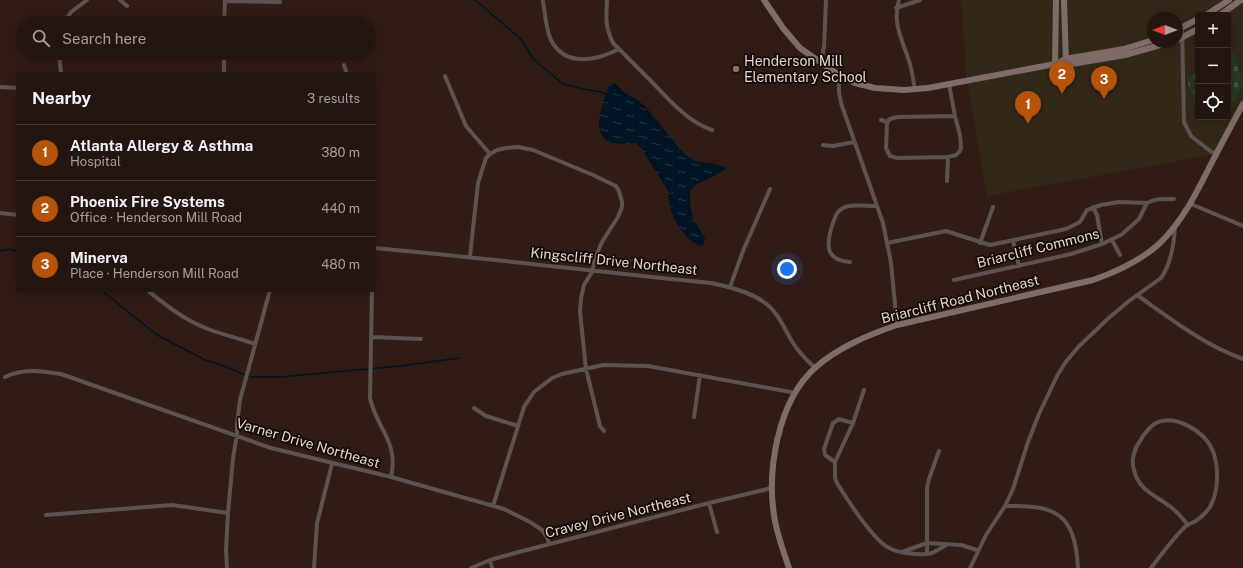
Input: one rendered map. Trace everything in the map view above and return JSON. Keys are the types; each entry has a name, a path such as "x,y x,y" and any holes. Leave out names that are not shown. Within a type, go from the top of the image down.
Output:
{"street":[{"path":"68,16 70,12 87,0"},
{"path":"120,0 127,6"},
{"path":"224,16 225,0 280,2"},
{"path":"607,0 606,21 608,32 613,43 670,101 692,120 705,128 712,130"},
{"path":"764,0 783,28 800,48 839,75 855,83 875,88 904,90 949,84 1065,62 1147,42"},
{"path":"820,61 824,47 826,0"},
{"path":"899,0 896,8 896,20 910,63 915,89"},
{"path":"896,8 920,0"},
{"path":"1055,64 1056,0"},
{"path":"1064,0 1065,62"},
{"path":"1211,12 1229,0"},
{"path":"1224,12 1241,0"},
{"path":"543,1 551,39 555,47 564,54 574,59 586,60 607,56 619,49"},
{"path":"1183,27 1195,21"},
{"path":"1183,37 1195,31"},
{"path":"1065,62 1125,55 1149,48"},
{"path":"1180,48 1184,122 1191,136 1216,154"},
{"path":"60,60 61,72"},
{"path":"224,60 224,72"},
{"path":"344,65 346,72"},
{"path":"839,75 839,92 842,104 888,243 897,325"},
{"path":"445,76 466,126 490,154"},
{"path":"887,122 886,148 890,156 897,158 948,157 956,155 961,148 949,84"},
{"path":"0,87 16,88"},
{"name":"Briarcliff Road Northeast","path":"788,568 775,521 772,473 777,439 782,424 796,393 815,368 848,346 897,325 1093,280 1129,265 1158,245 1175,227 1191,204 1243,104"},
{"path":"887,122 890,119 898,117 955,116"},
{"path":"881,120 887,122"},
{"path":"823,145 833,146 854,142"},
{"path":"470,256 478,183 484,164 490,154 497,150 518,147 533,150 593,175 616,186 620,191 622,208 602,242 596,256 592,272 584,285 580,312 586,369 600,426 604,431"},
{"path":"947,181 948,157"},
{"path":"730,287 743,251 770,189"},
{"path":"1147,203 1160,199 1174,199"},
{"name":"Briarcliff Commons","path":"888,243 946,231 990,245 1066,229 1080,222 1087,210 1093,207 1119,202 1147,203 1138,219 1121,235 1102,244 1081,252 954,280"},
{"path":"1191,204 1243,226"},
{"path":"850,262 841,261 828,249 828,242 834,218 839,209 848,206 877,206"},
{"path":"1084,206 1087,210"},
{"path":"980,243 993,207"},
{"path":"1093,207 1097,215 1102,244"},
{"path":"0,213 16,215"},
{"path":"970,568 992,523 1005,506 1013,489 1028,442 1039,414 1065,363 1093,332 1137,295 1161,278 1165,273 1174,239 1175,227"},
{"path":"1112,240 1120,255"},
{"path":"1013,241 1019,266"},
{"name":"Kingscliff Drive Northeast","path":"376,248 470,256 548,265 592,272 711,283 730,287 758,298 770,306 794,345 803,357 815,368"},
{"path":"149,292 166,306 185,318 206,328 255,344"},
{"path":"228,568 226,550 228,514 240,400 269,292"},
{"path":"372,292 370,398 375,415 391,445 393,460 391,477"},
{"path":"1137,295 1180,326 1210,345 1243,359"},
{"path":"372,337 421,339"},
{"path":"493,506 524,407 534,392 552,378 562,374 603,364 648,366 796,393"},
{"name":"Varner Drive Northeast","path":"5,378 19,372 39,371 61,374 271,448 332,464 391,477 493,506 530,522 542,530 547,537 549,544"},
{"path":"694,417 700,375"},
{"path":"864,390 853,423 836,462 835,478 837,482 871,532 888,548 909,554 926,554 932,553 948,544"},
{"path":"474,408 486,416 518,426"},
{"path":"836,462 825,455 824,449 833,423 839,419 853,423"},
{"path":"1151,568 1188,525 1197,521 1207,511 1212,504 1216,486 1215,458 1212,448 1207,440 1199,432 1180,423 1163,421 1156,423 1150,428 1137,444 1134,453 1133,469 1141,486 1148,493 1169,506 1188,525"},
{"path":"926,554 927,488 940,451"},
{"path":"314,568 318,523 332,464"},
{"name":"Cravey Drive Northeast","path":"471,568 490,560 549,544 772,488"},
{"path":"709,503 717,532"},
{"path":"46,515 172,505 228,514"},
{"path":"1005,506 1042,508 1051,511 1064,520 1072,532 1075,541 1078,568"},
{"path":"902,552 927,543 962,545 978,550"},
{"path":"490,560 492,568"}],"shaded area":[{"path":"961,0 1243,0 1243,105 1216,154 987,196 967,80"}],"green space":[{"path":"1233,51 1243,84 1231,106 1231,84 1231,52"},
{"path":"1195,74 1195,105 1186,77"}],"water":[{"path":"615,83 626,94 633,97 645,106 688,157 695,161 725,167 725,170 694,186 690,192 690,203 693,219 705,238 702,246 687,237 675,221 671,211 667,189 641,148 636,143 618,144 610,142 603,137 600,132 599,119 603,104 609,86"}],"waterway":[{"path":"475,0 521,39 533,59 563,84 606,94"},
{"path":"0,251 11,249 16,251"},
{"path":"103,292 157,335 205,360 250,377 280,377 400,366 459,358"}],"place":[{"name":"Henderson Mill Elementary School","path":"736,69"},
{"name":"Phoenix Fire Systems","path":"1062,94"},
{"name":"Minerva","path":"1104,99"},
{"name":"Atlanta Allergy & Asthma","path":"1028,124"}]}
